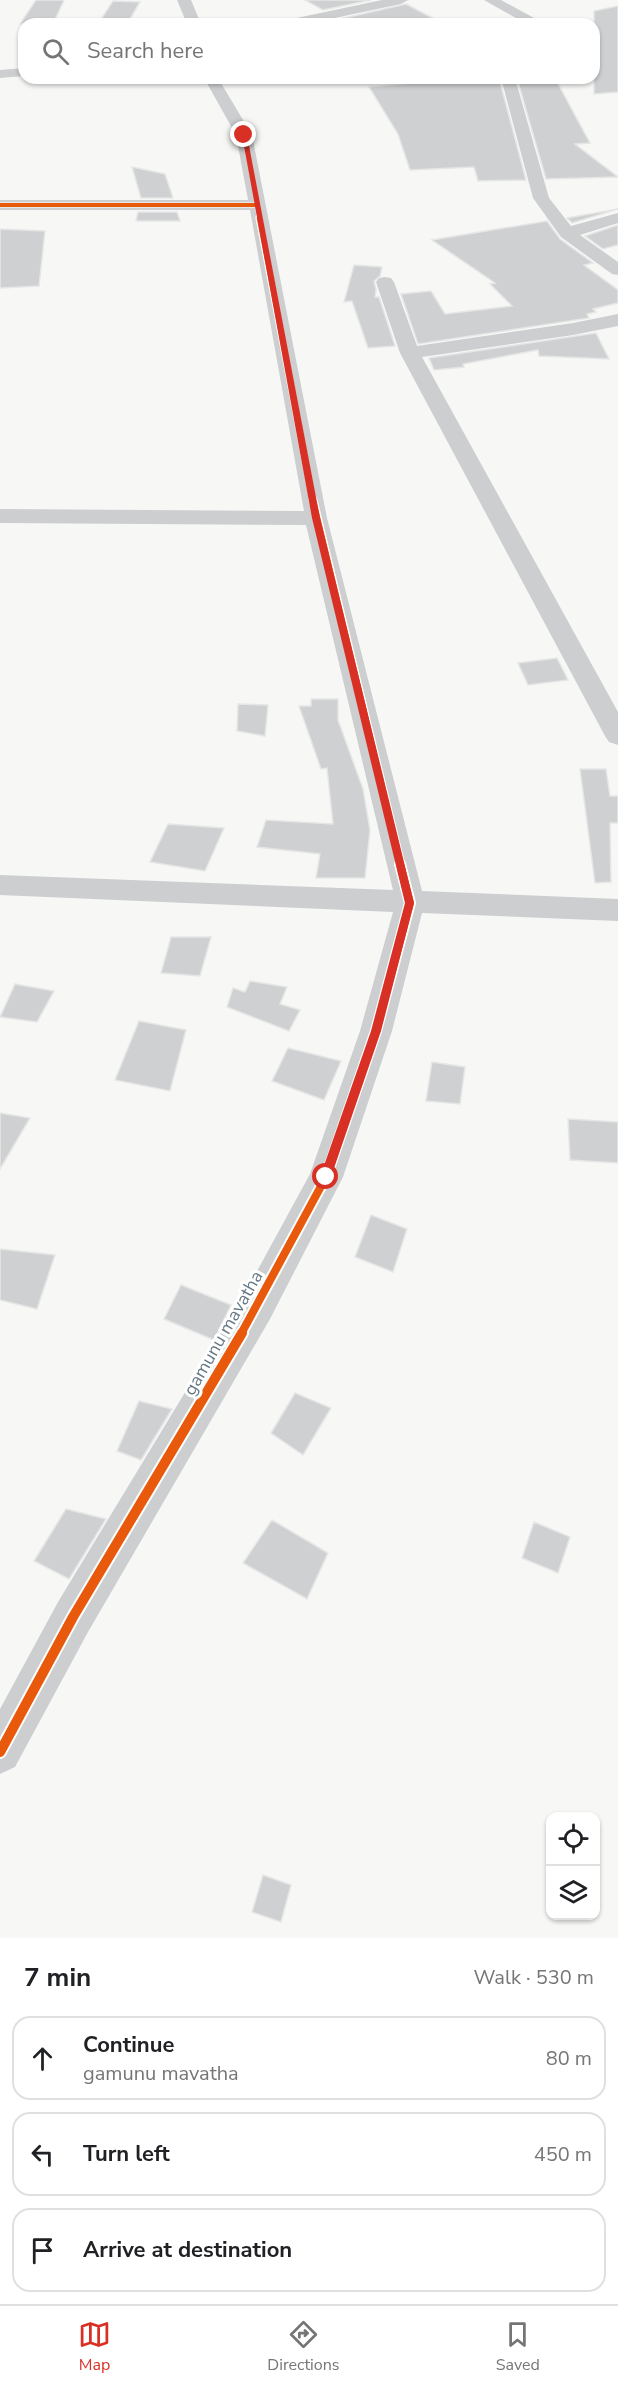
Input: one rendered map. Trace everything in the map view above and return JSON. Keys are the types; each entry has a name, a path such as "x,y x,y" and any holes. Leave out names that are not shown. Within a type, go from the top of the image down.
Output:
{"street":[{"path":"184,0 192,18"},
{"path":"316,18 401,0"},
{"path":"490,0 525,18"},
{"path":"0,74 18,72"},
{"path":"215,84 244,135 316,518 410,903"},
{"path":"510,84 541,198 567,233 618,270"},
{"path":"0,205 257,205"},
{"path":"567,233 618,218"},
{"path":"385,282 410,353 618,736"},
{"path":"410,353 573,329 618,320"},
{"path":"0,516 316,518"},
{"path":"0,885 618,910"},
{"name":"gamunu mavatha","path":"0,1752 73,1617 257,1307 326,1177 376,1031 410,903"}],"building":[{"path":"36,0 64,0 56,18 24,18"},
{"path":"305,0 371,0 323,10"},
{"path":"113,1 140,2 131,18 102,18"},
{"path":"406,4 433,18 344,18"},
{"path":"618,6 618,92 594,94 594,84 600,84 600,18 594,18 594,11"},
{"path":"401,84 501,84 526,180 478,181 474,167 410,170 398,134 369,87"},
{"path":"519,84 558,84 590,143 575,144 618,177 546,179"},
{"path":"132,167 165,174 173,198 141,198"},
{"path":"618,209 572,223 567,218"},
{"path":"138,212 177,212 180,221 136,221"},
{"path":"547,221 560,239 593,263 584,265 618,290 618,303 593,309 596,312 587,314 589,318 418,344 401,294 431,291 445,314 512,306 490,284 495,283 432,240"},
{"path":"618,225 618,245 603,249 585,236"},
{"path":"0,229 45,231 39,286 0,288"},
{"path":"354,265 382,267 380,276 374,281 375,297 379,297 395,346 368,348 352,301 344,302"},
{"path":"596,333 609,359 539,356 538,350 463,364 464,367 434,370 429,358"},
{"path":"557,658 568,680 528,685 518,663"},
{"path":"311,699 338,699 338,720 363,789 370,830 365,878 316,878 320,854 257,847 266,820 333,824 327,768 321,769 299,706 311,706"},
{"path":"238,704 268,705 265,736 237,731"},
{"path":"580,769 606,769 610,796 618,796 618,823 610,823 611,882 595,883"},
{"path":"168,824 224,828 205,871 150,862"},
{"path":"171,937 211,937 200,976 161,973"},
{"path":"250,981 287,987 280,1004 300,1010 289,1031 227,1007 233,988 245,992"},
{"path":"15,984 54,991 37,1022 0,1017"},
{"path":"139,1021 186,1030 170,1091 115,1080"},
{"path":"288,1048 341,1061 324,1100 272,1081"},
{"path":"432,1062 465,1067 460,1104 426,1101"},
{"path":"0,1113 30,1118 0,1169"},
{"path":"568,1119 618,1122 618,1163 570,1160"},
{"path":"371,1215 407,1229 393,1272 355,1257"},
{"path":"0,1249 55,1255 37,1309 0,1300"},
{"path":"181,1285 231,1305 214,1340 164,1319"},
{"path":"295,1393 331,1408 303,1455 271,1433"},
{"path":"139,1401 172,1409 141,1460 117,1451"},
{"path":"66,1509 106,1519 69,1579 34,1561"},
{"path":"272,1520 328,1553 307,1599 243,1563"},
{"path":"534,1522 570,1537 558,1573 522,1558"},
{"path":"263,1875 291,1885 281,1922 252,1912"}],"cycle path":[{"path":"0,205 257,205 316,518 410,903 376,1031 326,1177 257,1307 73,1617 0,1752"}],"route":[{"path":"244,135 316,518 410,903 376,1031 326,1177"}]}
